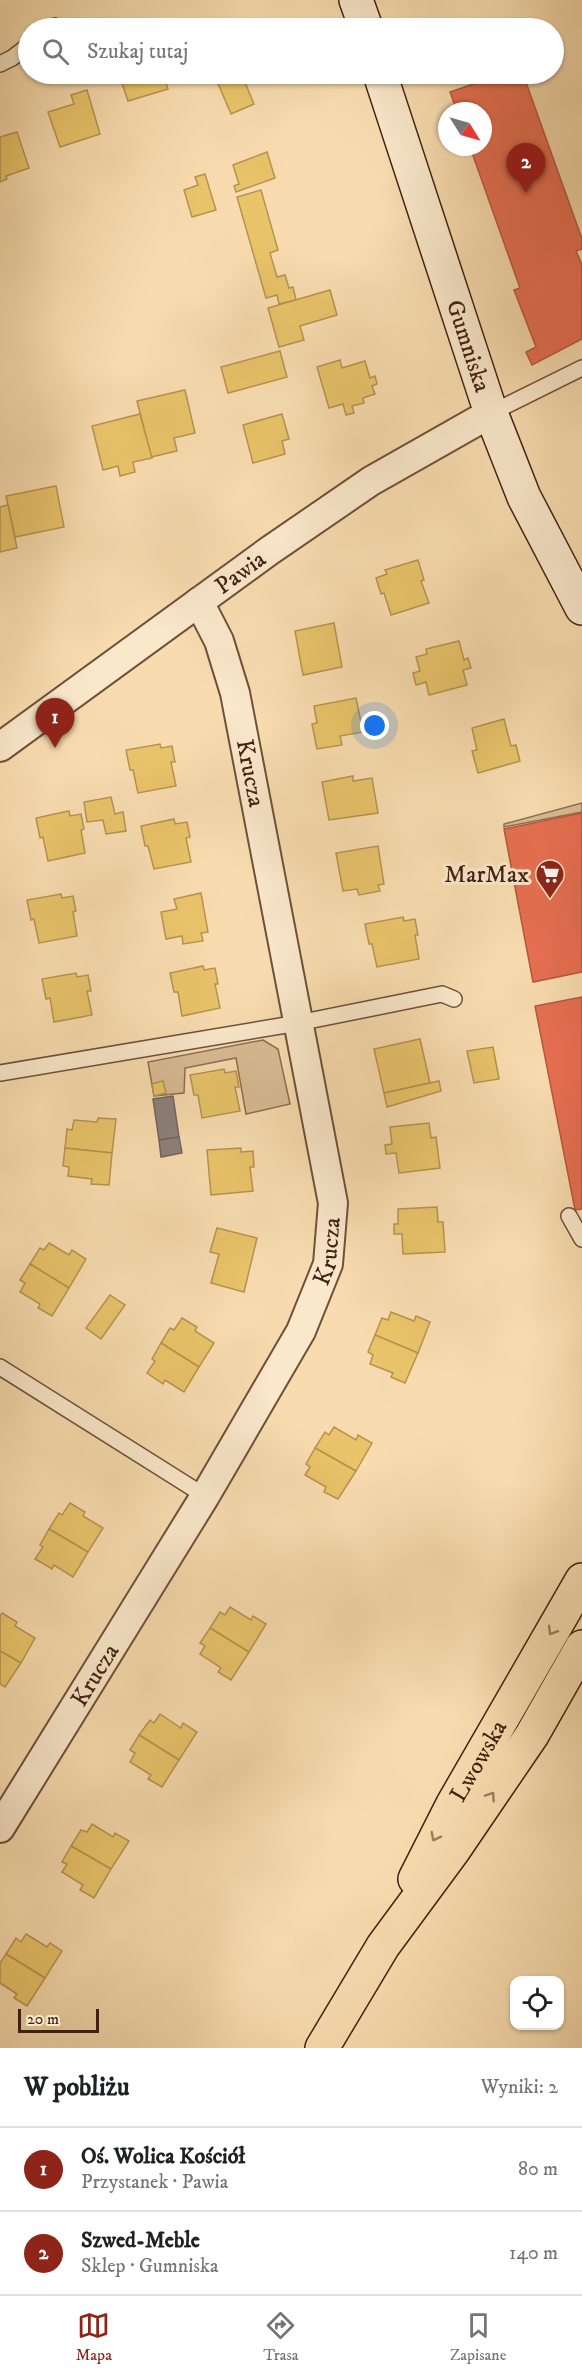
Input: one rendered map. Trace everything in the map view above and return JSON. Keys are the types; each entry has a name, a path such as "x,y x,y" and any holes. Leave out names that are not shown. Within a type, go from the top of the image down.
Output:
{"main road":[{"name":"Lwowska","path":"383,1946 434,1837 582,1580"},
{"name":"Lwowska","path":"322,2048 383,1946 453,1851 532,1735 582,1647"}],"street":[{"path":"356,0 362,18"},
{"name":"Gumniska","path":"383,84 491,413 524,497 582,608"},
{"name":"Pawia","path":"0,747 370,481 491,413"},
{"name":"Krucza","path":"0,1828 205,1496 301,1331 328,1264 333,1203 235,693 219,641 200,602"}],"lane":[{"path":"0,64 18,54"},
{"path":"491,413 582,368"},
{"path":"0,1073 298,1023 442,994 454,999"},
{"path":"569,1216 582,1239"},
{"path":"0,1367 205,1496"}],"shaded area":[{"path":"582,803 582,812 504,827 504,824"},
{"path":"263,1040 278,1049 290,1104 246,1114 236,1058 185,1068 184,1093 154,1096 148,1062"}],"building: Mieszkania":[{"path":"122,84 166,84 168,89 128,101"},
{"path":"218,84 246,84 254,104 231,114"},
{"path":"87,90 100,134 60,147 48,112 74,104 71,95"},
{"path":"17,132 29,168 6,176 7,179 0,182 0,137"},
{"path":"267,152 275,178 236,192 234,186 239,184 233,165"},
{"path":"205,174 216,210 192,217 184,190 198,185 195,177"},
{"path":"261,190 278,250 270,253 277,277 285,275 289,288 293,287 296,300 279,304 277,295 266,298 237,197"},
{"path":"330,290 337,315 300,326 304,340 279,347 268,308"},
{"path":"280,351 287,377 228,393 221,367"},
{"path":"340,360 342,368 365,361 370,378 375,376 377,384 372,386 375,394 363,398 364,403 352,406 354,413 346,415 343,404 329,408 317,367"},
{"path":"185,390 195,433 174,438 177,451 151,457 137,401"},
{"path":"140,414 152,458 133,462 135,472 120,476 118,466 103,470 92,426"},
{"path":"282,414 289,439 282,441 285,454 253,463 243,425"},
{"path":"56,486 64,527 15,537 6,496"},
{"path":"8,505 17,548 0,552 0,507"},
{"path":"418,560 424,580 421,581 429,603 391,615 376,578 387,574 385,570"},
{"path":"334,623 342,667 303,675 295,631"},
{"path":"459,641 464,660 468,658 471,668 463,670 467,685 429,695 426,682 416,685 413,673 420,671 416,657 427,654 426,649"},
{"path":"356,698 363,732 340,736 342,745 317,749 312,724 317,723 314,706"},
{"path":"504,719 511,746 516,745 520,761 478,773 472,751 477,750 472,728"},
{"path":"160,744 161,748 172,746 175,762 171,762 176,786 138,793 126,750"},
{"path":"353,776 353,781 372,778 378,813 329,820 322,782"},
{"path":"111,797 115,814 123,812 126,831 106,834 103,820 87,822 84,802"},
{"path":"69,811 70,816 81,814 85,853 48,861 36,818"},
{"path":"174,819 175,824 187,822 190,837 186,838 191,862 154,869 148,846 145,846 141,826"},
{"path":"378,846 384,884 378,885 380,891 359,895 357,889 343,891 336,853"},
{"path":"201,893 208,932 201,933 203,941 183,944 182,936 166,939 161,912 177,909 174,899"},
{"path":"61,894 62,898 73,896 77,936 39,943 27,900"},
{"path":"403,917 404,921 415,919 419,959 377,967 365,924"},
{"path":"203,966 204,970 215,968 218,984 215,984 220,1008 182,1016 178,992 174,992 170,973"},
{"path":"76,973 77,977 88,975 91,991 87,991 92,1015 54,1022 50,998 46,999 42,979"},
{"path":"420,1039 430,1083 384,1093 374,1049"},
{"path":"493,1047 499,1079 474,1083 467,1051"},
{"path":"224,1069 225,1073 236,1071 239,1087 235,1087 240,1111 202,1118 198,1095 194,1095 190,1075"},
{"path":"163,1081 166,1093 154,1096 152,1084"},
{"path":"439,1081 441,1091 387,1107 384,1093"},
{"path":"98,1118 116,1119 112,1153 65,1148 67,1129 72,1130 74,1120 97,1122"},
{"path":"429,1123 431,1138 436,1137 440,1168 399,1173 396,1153 386,1154 385,1145 392,1144 390,1127"},
{"path":"65,1148 112,1153 109,1185 91,1184 92,1179 68,1176 69,1167 63,1166"},
{"path":"241,1148 241,1152 253,1151 254,1167 250,1167 253,1191 211,1195 207,1150"},
{"path":"437,1207 438,1222 443,1222 445,1252 403,1254 402,1234 394,1234 394,1224 398,1224 398,1209"},
{"path":"217,1228 257,1238 244,1292 211,1283 219,1254 210,1252"},
{"path":"49,1243 69,1255 72,1250 86,1259 69,1288 30,1264 40,1248 44,1250"},
{"path":"30,1264 69,1288 52,1316 38,1308 40,1304 20,1292 25,1283 20,1280"},
{"path":"110,1295 125,1305 101,1339 86,1328"},
{"path":"391,1312 414,1321 416,1316 430,1322 418,1353 375,1335 382,1318 388,1320"},
{"path":"182,1318 197,1327 195,1331 214,1343 199,1367 161,1343 170,1328 174,1330"},
{"path":"375,1335 418,1353 405,1383 391,1377 393,1373 370,1364 373,1355 368,1352"},
{"path":"161,1343 199,1367 184,1392 165,1380 163,1384 147,1373 155,1361 152,1359"},
{"path":"334,1427 356,1440 358,1435 372,1443 356,1471 315,1448 325,1432 329,1435"},
{"path":"315,1448 356,1471 338,1499 324,1492 326,1487 305,1475 310,1467 306,1464"},
{"path":"70,1503 85,1512 83,1516 103,1528 88,1552 49,1529 59,1513 62,1515"},
{"path":"49,1529 88,1552 73,1577 54,1565 52,1569 35,1559 43,1547 40,1545"},
{"path":"230,1607 251,1620 253,1616 266,1624 249,1652 210,1628 220,1612 225,1615"},
{"path":"2,1613 17,1622 15,1626 35,1638 21,1663 0,1651 0,1616"},
{"path":"210,1628 249,1652 231,1680 218,1672 221,1668 200,1654 205,1646 200,1643"},
{"path":"0,1651 21,1663 5,1687 0,1684"},
{"path":"160,1714 181,1728 183,1723 197,1732 179,1760 139,1735 150,1720 154,1723"},
{"path":"139,1735 179,1760 162,1787 148,1779 151,1775 130,1762 135,1753 130,1750"},
{"path":"92,1824 113,1837 115,1833 129,1841 111,1869 71,1846 81,1830 87,1832"},
{"path":"71,1846 111,1869 94,1898 80,1890 83,1885 62,1872 67,1864 62,1862"},
{"path":"26,1934 47,1947 50,1943 62,1951 45,1978 6,1954 16,1938 21,1942"},
{"path":"6,1954 45,1978 27,2006 14,1998 17,1994 0,1983 0,1963"}],"building: Handel":[{"path":"474,84 527,84 582,239 582,249 576,251 582,265 582,339 532,365 526,352 536,347 514,290 520,288 473,156 492,156 492,102 454,102 450,92"},
{"name":"MarMax","path":"582,813 582,972 533,982 504,829"},
{"path":"582,997 582,1209 575,1210 535,1006"}],"building: Przemysł":[{"path":"173,1096 179,1137 159,1140 153,1099"},
{"path":"179,1137 182,1153 161,1157 159,1140"}],"place":[{"name":"Szwed-Meble","path":"526,193"},
{"name":"Oś. Wolica Kościół","path":"55,748"},
{"name":"MarMax","path":"550,900"}]}
